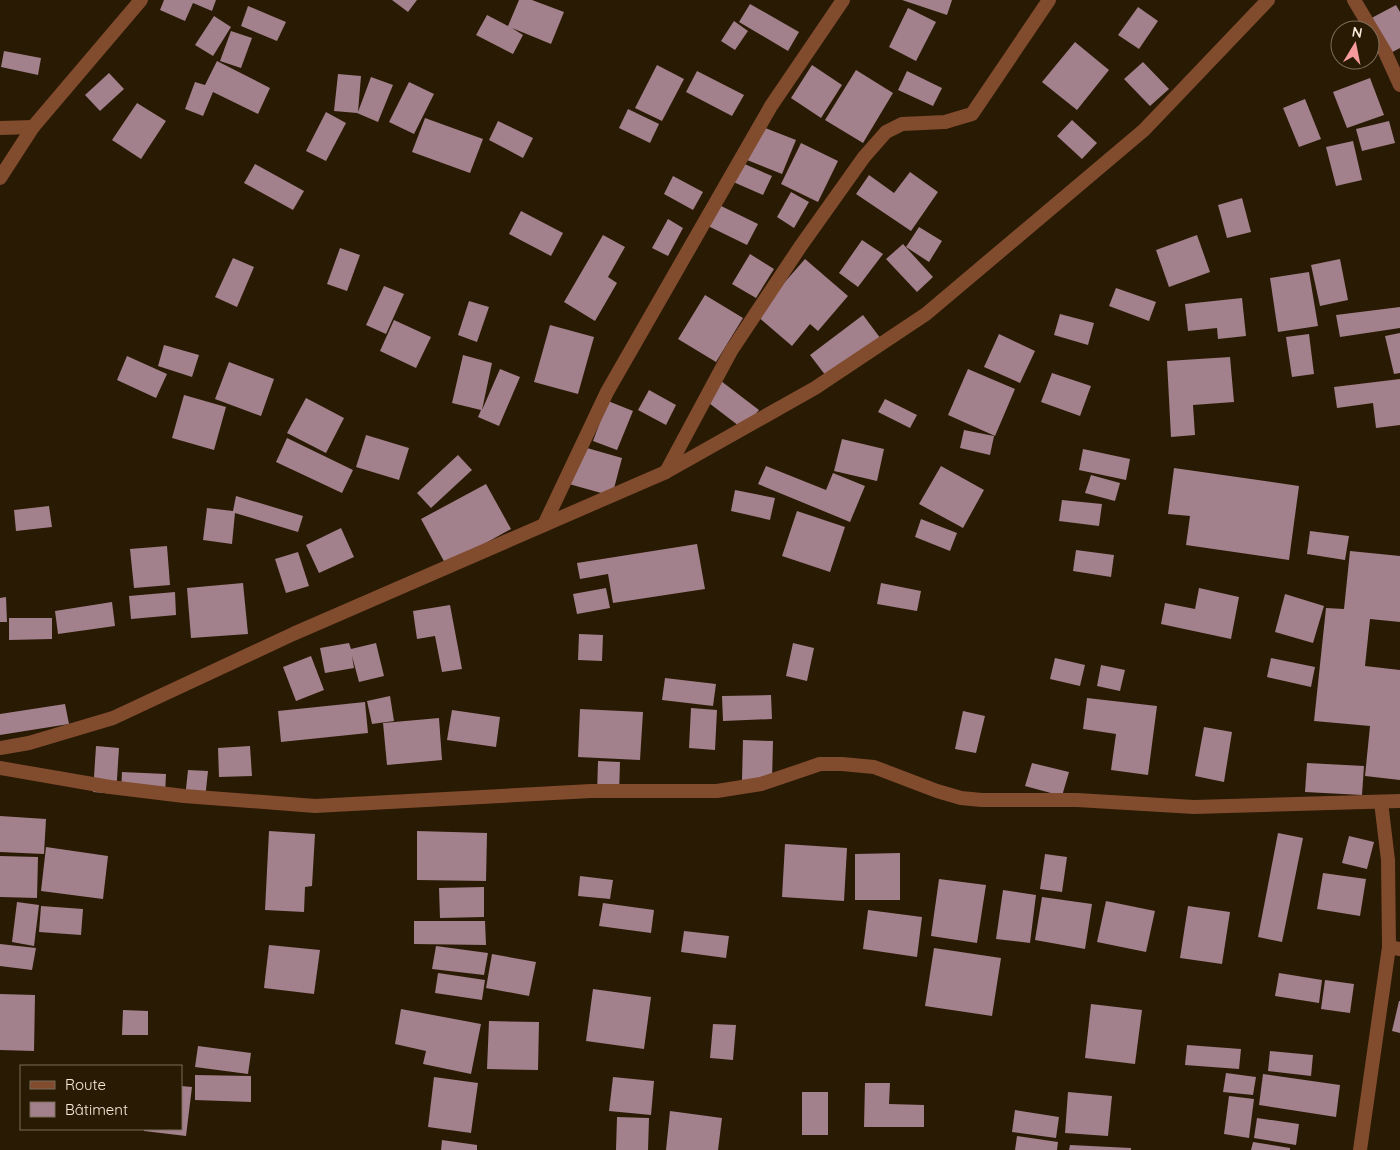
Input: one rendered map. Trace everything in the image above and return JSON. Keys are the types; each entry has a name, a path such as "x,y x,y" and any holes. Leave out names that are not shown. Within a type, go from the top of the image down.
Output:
{"street":[{"path":"0,178 33,127 141,0"},
{"path":"544,525 607,392 771,106 842,0"},
{"path":"666,472 731,351 800,247 864,157 886,132 902,124 945,122 972,114 1050,0"},
{"path":"0,748 29,743 113,718 293,634 666,472 815,388 926,314 1144,130 1268,0"},
{"path":"1354,0 1385,52 1400,84"},
{"path":"0,128 33,127"},
{"path":"0,768 110,787 184,796 315,806 591,791 717,791 760,784 820,764 874,767 937,791 961,798 982,800 1077,800 1194,807 1400,801"},
{"path":"1360,1150 1395,948 1381,802"}],"building":[{"path":"164,0 216,0 212,11 193,3 185,21 160,10"},
{"path":"392,0 417,0 408,12"},
{"path":"519,0 532,0 564,12 551,44 512,28 523,35 513,54 476,35 487,15 508,26"},
{"path":"902,0 952,0 947,15"},
{"path":"750,4 799,32 788,51 739,22"},
{"path":"1396,5 1400,12 1400,48 1383,57 1380,51 1380,20 1368,20"},
{"path":"248,6 286,22 277,41 241,26"},
{"path":"1138,7 1158,21 1139,49 1118,35"},
{"path":"908,8 936,22 916,61 889,47"},
{"path":"214,16 231,27 213,56 195,45"},
{"path":"734,21 748,31 735,50 721,41"},
{"path":"231,31 252,38 241,68 220,61"},
{"path":"1075,42 1109,70 1077,110 1042,82"},
{"path":"4,51 41,58 38,75 1,67"},
{"path":"217,61 270,88 258,114 213,92 203,116 185,109 195,82 205,85"},
{"path":"1143,62 1169,89 1150,106 1124,79"},
{"path":"657,65 684,79 662,121 635,108"},
{"path":"812,65 842,85 821,118 791,98"},
{"path":"856,70 893,93 863,143 825,120"},
{"path":"697,71 744,95 732,116 686,92"},
{"path":"907,71 942,88 933,106 898,90"},
{"path":"109,73 124,89 100,111 85,95"},
{"path":"338,74 361,76 358,112 371,77 393,85 378,122 357,113 334,111"},
{"path":"1370,78 1384,115 1347,128 1333,92"},
{"path":"409,82 434,94 414,134 389,122"},
{"path":"1305,99 1321,139 1299,147 1283,108"},
{"path":"137,103 166,121 141,159 112,140"},
{"path":"628,109 659,124 650,143 619,128"},
{"path":"326,112 346,123 326,161 306,151"},
{"path":"425,118 483,139 470,173 412,152"},
{"path":"1072,120 1097,143 1082,159 1057,136"},
{"path":"498,121 533,138 523,158 489,140"},
{"path":"1389,121 1395,143 1362,151 1356,129"},
{"path":"760,126 796,140 782,174 747,160"},
{"path":"1353,141 1362,180 1336,186 1326,147"},
{"path":"801,143 838,161 818,202 781,184"},
{"path":"740,162 772,176 763,195 731,181"},
{"path":"255,164 304,191 293,210 244,183"},
{"path":"910,172 938,192 911,231 856,194 869,175 894,193"},
{"path":"673,176 703,192 693,210 664,194"},
{"path":"791,192 809,202 794,228 777,217"},
{"path":"1242,198 1251,232 1227,238 1218,205"},
{"path":"717,204 758,224 747,245 706,225"},
{"path":"521,211 563,233 551,256 509,234"},
{"path":"668,219 683,228 668,256 652,248"},
{"path":"919,227 942,241 929,262 906,247"},
{"path":"603,235 625,247 608,277 617,283 595,321 564,302"},
{"path":"1197,235 1210,272 1169,287 1156,250"},
{"path":"862,240 883,254 858,287 839,273"},
{"path":"903,244 933,277 917,292 886,259"},
{"path":"340,248 360,255 347,291 327,284"},
{"path":"750,254 774,269 756,298 732,284"},
{"path":"233,258 254,267 237,307 215,297"},
{"path":"805,259 848,296 818,331 810,324 792,346 756,315"},
{"path":"1340,259 1348,300 1320,306 1311,265"},
{"path":"1309,272 1318,326 1278,332 1270,278"},
{"path":"384,286 404,294 386,334 366,325"},
{"path":"1116,288 1156,302 1149,321 1109,306"},
{"path":"705,295 743,318 716,362 678,339"},
{"path":"1242,298 1246,336 1218,339 1217,328 1188,331 1185,304"},
{"path":"469,301 489,307 477,342 458,335"},
{"path":"1400,307 1400,328 1340,337 1336,315"},
{"path":"1060,314 1094,323 1088,345 1054,335"},
{"path":"863,315 881,339 829,380 810,355"},
{"path":"394,320 431,337 416,368 380,351"},
{"path":"550,325 594,337 578,394 534,382"},
{"path":"1400,333 1400,373 1394,374 1385,336"},
{"path":"999,334 1035,351 1020,383 984,367"},
{"path":"1309,334 1314,374 1292,377 1286,337"},
{"path":"164,345 199,355 192,377 158,366"},
{"path":"463,355 492,363 482,410 500,369 520,377 499,426 478,417 481,410 452,403"},
{"path":"127,356 167,374 156,398 117,380"},
{"path":"1230,357 1234,402 1193,405 1195,435 1171,437 1167,361"},
{"path":"229,362 274,379 261,416 215,399"},
{"path":"968,369 1015,389 995,436 948,415"},
{"path":"1052,373 1091,386 1080,416 1041,402"},
{"path":"1400,379 1400,425 1376,428 1373,403 1337,408 1334,387"},
{"path":"721,381 759,410 743,429 705,400"},
{"path":"649,390 676,405 666,425 638,410"},
{"path":"184,395 226,407 214,450 172,438"},
{"path":"306,398 344,418 326,453 287,433"},
{"path":"885,399 917,415 910,428 878,412"},
{"path":"608,401 633,411 617,450 593,441"},
{"path":"964,430 994,436 990,455 960,448"},
{"path":"366,435 409,448 399,480 356,467"},
{"path":"287,438 353,470 342,493 276,462"},
{"path":"842,439 884,449 877,481 834,471"},
{"path":"580,446 622,458 612,496 569,484"},
{"path":"1083,449 1130,459 1126,480 1079,470"},
{"path":"458,455 472,470 431,508 417,493"},
{"path":"766,466 826,490 833,473 865,486 850,522 758,484"},
{"path":"941,466 984,490 963,528 919,504"},
{"path":"1174,468 1299,486 1289,560 1186,545 1190,516 1168,514"},
{"path":"1091,475 1120,483 1115,501 1085,493"},
{"path":"486,484 511,529 446,565 421,519"},
{"path":"735,490 775,498 770,520 731,511"},
{"path":"236,496 303,516 298,532 235,513 232,544 203,540 207,508 233,511"},
{"path":"1062,500 1102,504 1099,526 1059,521"},
{"path":"49,506 52,527 16,531 14,510"},
{"path":"797,511 845,527 830,572 782,556"},
{"path":"921,519 957,533 950,551 915,537"},
{"path":"341,528 354,557 319,573 306,545"},
{"path":"1310,531 1349,536 1345,560 1307,554"},
{"path":"697,544 705,589 613,603 608,574 580,579 577,563"},
{"path":"167,546 170,585 134,588 130,549"},
{"path":"1076,550 1114,555 1111,577 1073,571"},
{"path":"1350,551 1400,556 1400,622 1370,619 1365,666 1400,670 1400,780 1365,776 1370,726 1314,721 1326,608 1344,609"},
{"path":"298,552 309,586 286,593 275,559"},
{"path":"243,583 248,634 191,638 187,588"},
{"path":"881,583 921,591 917,611 877,604"},
{"path":"606,588 610,608 577,614 573,594"},
{"path":"1199,588 1239,597 1231,639 1161,624 1165,603 1195,609"},
{"path":"175,592 176,615 131,619 129,596"},
{"path":"1285,594 1324,606 1313,643 1275,632"},
{"path":"6,597 7,622 0,622 0,598"},
{"path":"112,602 115,626 58,634 55,611"},
{"path":"450,605 462,669 442,672 435,636 417,639 413,611"},
{"path":"9,618 52,618 52,639 9,640"},
{"path":"579,634 603,635 602,661 578,660"},
{"path":"349,643 351,649 376,643 384,676 359,682 352,656 354,668 325,673 320,648"},
{"path":"793,643 814,648 807,681 786,676"},
{"path":"311,656 324,690 296,701 283,667"},
{"path":"1055,658 1085,665 1080,686 1050,679"},
{"path":"1271,658 1315,667 1311,687 1267,677"},
{"path":"1101,665 1125,670 1120,691 1097,686"},
{"path":"665,678 716,684 713,706 662,700"},
{"path":"771,695 772,719 723,721 722,696"},
{"path":"390,696 394,721 372,724 367,701"},
{"path":"1087,698 1157,706 1148,775 1111,770 1116,734 1083,729"},
{"path":"365,702 368,733 281,742 278,711"},
{"path":"65,704 69,724 0,735 0,714"},
{"path":"691,708 717,710 715,750 689,748"},
{"path":"580,709 643,712 640,760 578,757"},
{"path":"452,710 500,717 496,747 447,740"},
{"path":"963,711 985,716 976,753 955,749"},
{"path":"439,718 442,760 387,765 383,723"},
{"path":"1204,727 1232,732 1224,782 1195,776"},
{"path":"743,740 773,741 772,781 742,780"},
{"path":"96,746 119,748 116,794 93,792"},
{"path":"250,746 252,776 219,777 218,748"},
{"path":"598,761 620,762 619,795 597,795"},
{"path":"1032,763 1069,772 1062,796 1025,786"},
{"path":"1307,763 1364,766 1362,795 1305,792"},
{"path":"188,770 208,771 205,799 185,798"},
{"path":"122,772 166,774 165,795 121,793"},
{"path":"0,816 46,819 44,854 0,852"},
{"path":"269,831 315,834 312,886 305,887 304,912 265,910"},
{"path":"417,831 487,833 486,881 417,880"},
{"path":"1278,833 1303,838 1282,942 1258,937"},
{"path":"1349,836 1374,842 1367,869 1342,863"},
{"path":"785,844 847,848 844,901 782,897"},
{"path":"46,847 108,856 103,899 41,891"},
{"path":"900,853 900,900 855,900 855,854"},
{"path":"1045,854 1067,857 1062,892 1040,889"},
{"path":"0,856 38,857 37,898 0,897"},
{"path":"1323,873 1366,879 1360,916 1317,909"},
{"path":"580,876 613,880 610,899 578,896"},
{"path":"939,879 986,885 977,943 931,936"},
{"path":"484,887 484,917 440,918 439,888"},
{"path":"1003,890 1036,895 1030,943 996,939"},
{"path":"1042,897 1092,904 1085,949 1035,940"},
{"path":"1106,901 1155,911 1146,952 1097,942"},
{"path":"17,902 39,905 34,946 12,942"},
{"path":"603,903 654,910 651,933 599,926"},
{"path":"41,906 83,909 81,935 39,932"},
{"path":"1188,906 1230,912 1222,964 1180,958"},
{"path":"868,910 922,917 917,957 863,949"},
{"path":"414,921 485,921 486,945 414,944"},
{"path":"684,931 729,936 726,958 681,952"},
{"path":"0,944 36,948 32,970 0,966"},
{"path":"269,945 320,950 314,994 264,988"},
{"path":"436,946 488,953 484,975 432,969"},
{"path":"934,948 1001,958 992,1016 925,1006"},
{"path":"492,954 536,962 529,996 486,988"},
{"path":"438,973 485,980 482,1000 435,993"},
{"path":"1279,973 1322,980 1319,1003 1275,996"},
{"path":"1325,980 1354,984 1350,1013 1321,1009"},
{"path":"593,989 651,997 644,1049 586,1041"},
{"path":"0,994 35,995 34,1051 0,1050"},
{"path":"1400,1001 1400,1033 1392,1031"},
{"path":"1091,1004 1142,1010 1135,1064 1085,1058"},
{"path":"401,1009 481,1024 471,1074 423,1064 426,1051 395,1044"},
{"path":"123,1010 148,1011 148,1035 122,1035"},
{"path":"489,1021 539,1022 538,1070 487,1069"},
{"path":"713,1024 736,1025 733,1060 710,1058"},
{"path":"1187,1045 1241,1049 1239,1069 1185,1065"},
{"path":"198,1046 251,1053 248,1074 195,1067"},
{"path":"1270,1051 1313,1055 1311,1076 1268,1071"},
{"path":"1226,1073 1256,1077 1253,1095 1223,1092"},
{"path":"1263,1074 1340,1085 1336,1117 1259,1105"},
{"path":"195,1075 251,1076 251,1102 195,1100"},
{"path":"434,1077 478,1083 471,1133 428,1127"},
{"path":"613,1077 654,1081 651,1115 609,1111"},
{"path":"865,1083 890,1083 889,1104 924,1105 924,1127 864,1127"},
{"path":"182,1086 192,1087 186,1136 144,1131 182,1130"},
{"path":"802,1092 828,1092 828,1135 802,1135"},
{"path":"1068,1092 1112,1096 1108,1136 1065,1133"},
{"path":"1229,1096 1254,1099 1249,1138 1224,1134"},
{"path":"1015,1110 1059,1117 1056,1138 1012,1132"},
{"path":"670,1111 722,1118 718,1150 666,1150"},
{"path":"617,1117 649,1118 648,1150 616,1150"},
{"path":"1257,1118 1299,1124 1296,1145 1254,1138"},
{"path":"1017,1136 1058,1142 1057,1150 1015,1150"},
{"path":"442,1140 477,1145 477,1150 441,1150"},
{"path":"1253,1142 1290,1148 1290,1150 1251,1150"},
{"path":"1070,1145 1131,1148 1131,1150 1069,1150"}]}
